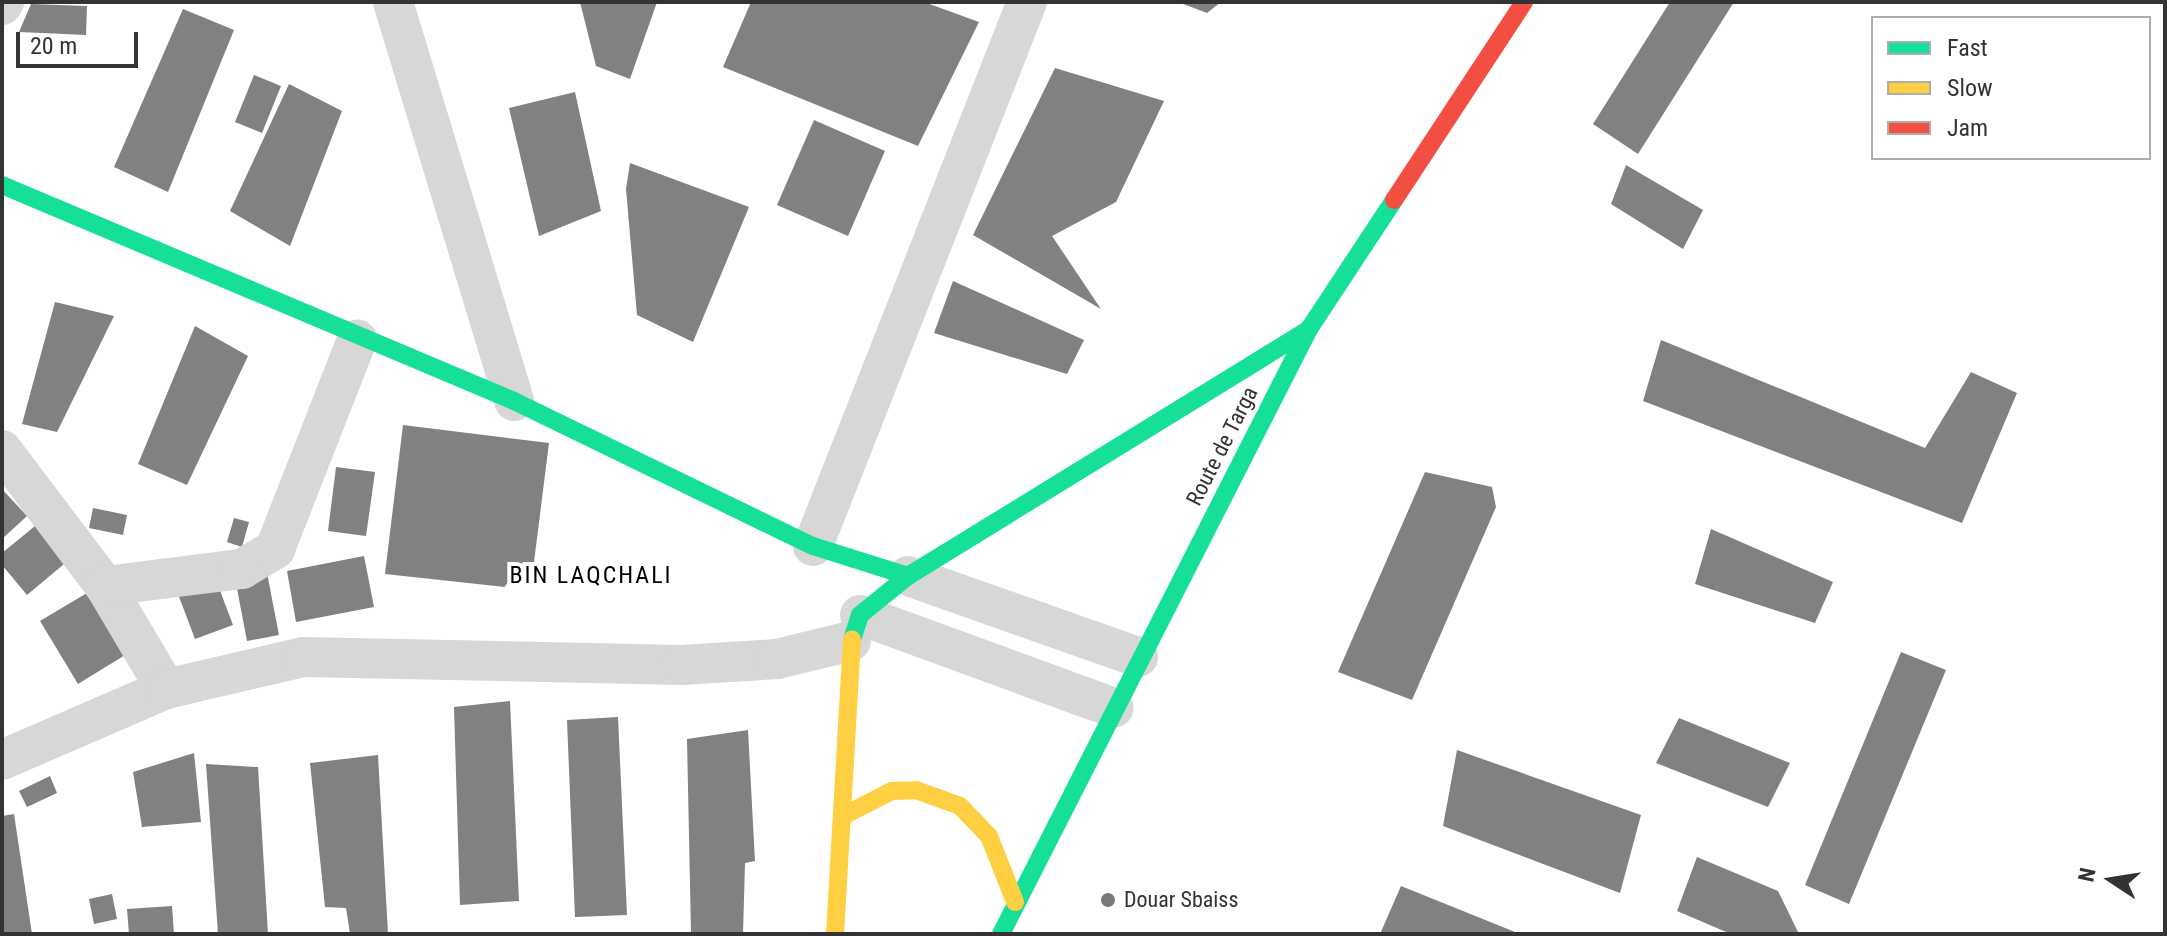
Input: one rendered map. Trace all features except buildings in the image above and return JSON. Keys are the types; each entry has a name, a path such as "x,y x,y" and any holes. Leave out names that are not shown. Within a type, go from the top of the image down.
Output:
{"main road":[{"name":"Route de Targa","path":"1001,934 1138,657 1309,329 1524,2"},
{"path":"2,185 357,340 514,401 813,546 908,576"},
{"path":"835,934 856,628 908,576 1309,329"},
{"path":"845,815 892,791 916,790 960,806 989,836 1015,902"}],"street":[{"path":"393,2 514,401"},
{"path":"813,546 1023,3"},
{"path":"105,586 242,569 275,549 357,340"},
{"path":"2,450 105,586 166,689"},
{"path":"908,576 1138,657"},
{"path":"2,760 166,689 350,653 540,666 682,665 777,659 856,628 1114,708"}],"traffic: fast":[{"path":"2,185 514,401 813,546 908,576 860,615 852,639"},
{"path":"1001,934 1309,329 1394,200"},
{"path":"908,576 1309,329"}],"traffic: slow":[{"path":"835,934 852,639"},
{"path":"845,815 892,791 916,790 960,806 989,836 1015,902"}],"traffic: jam":[{"path":"1394,200 1524,2"}],"place":[{"name":"Douar Sbaiss","path":"1108,900"}],"district":[{"name":"BIN LAQCHALI","path":"591,576"}]}
